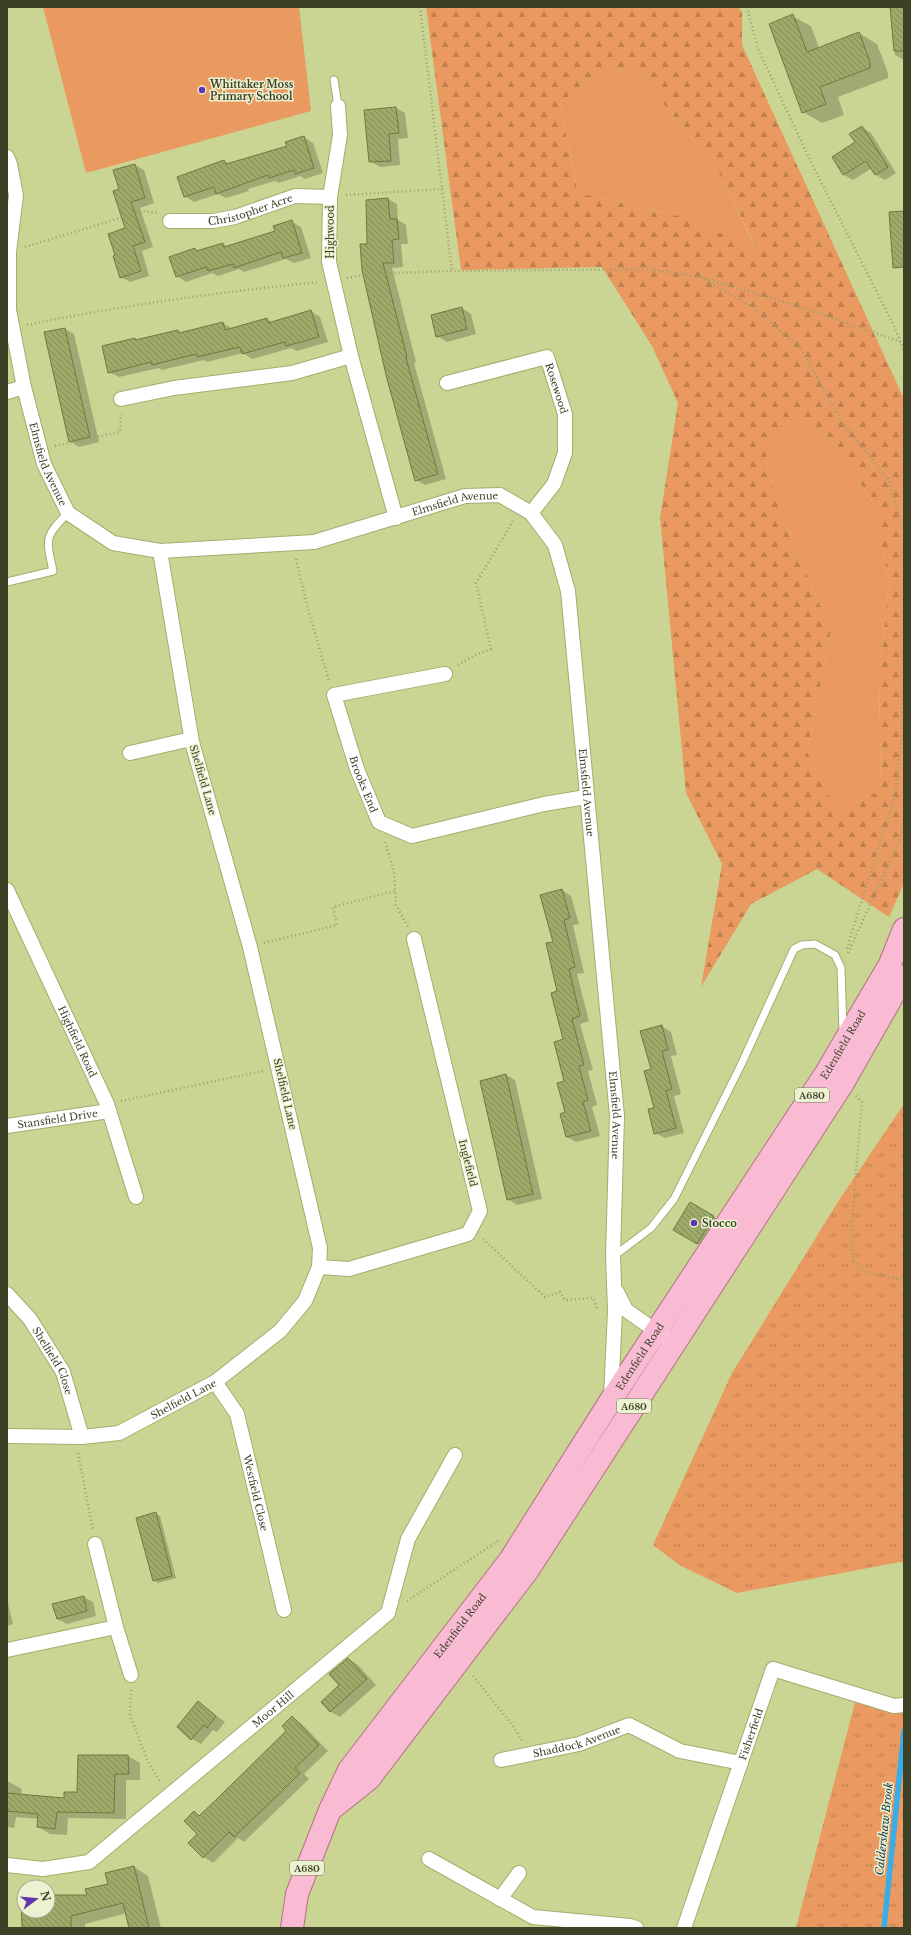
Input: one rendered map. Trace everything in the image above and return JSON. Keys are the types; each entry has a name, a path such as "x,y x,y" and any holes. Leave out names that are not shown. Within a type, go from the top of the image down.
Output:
{"main road":[{"name":"Edenfield Road","path":"292,1928 297,1894 330,1810 349,1770 454,1631 510,1560 611,1400 822,1080 890,964 904,929"},
{"name":"Edenfield Road","path":"330,1810 369,1779 528,1570 843,1083 904,976"},
{"path":"454,1631 465,1652"}],"street":[{"name":"Highwood","path":"338,106 340,135 330,197 330,262 351,356 396,518"},
{"name":"Elmsfield Avenue","path":"7,157 10,164 16,195 8,252 9,310 24,387 44,464 68,513 113,543 160,551 314,542 465,496 500,495 527,511 555,545 568,591 586,797 617,1116 614,1256 615,1311 611,1400"},
{"name":"Christopher Acre","path":"170,221 213,221 235,217 295,196 330,197"},
{"path":"121,399 174,388 292,373 351,356"},
{"name":"Rosewood","path":"447,383 547,358 565,414 565,453 554,484 527,511"},
{"path":"7,392 24,387"},
{"name":"Shelfield Lane","path":"7,1436 78,1437 119,1433 214,1382 280,1331 305,1301 319,1267 320,1248 250,947 191,739 160,551"},
{"path":"334,695 444,674"},
{"name":"Brooks End","path":"334,695 357,769 379,822 412,836 544,804 586,797"},
{"path":"130,753 191,739"},
{"name":"Highfield Road","path":"7,890 108,1107 136,1197"},
{"name":"Inglefield","path":"414,939 480,1211 471,1228"},
{"name":"Stansfield Drive","path":"7,1126 108,1107"},
{"path":"319,1267 349,1269 468,1234 471,1228"},
{"name":"Elmsfield Avenue","path":"614,1284 626,1310 674,1344"},
{"name":"Shelfield Close","path":"7,1294 30,1319 63,1372 78,1437"},
{"name":"Westfield Close","path":"214,1382 237,1414 284,1610"},
{"path":"388,1613 408,1539 455,1455"},
{"path":"96,1544 116,1627 131,1675"},
{"name":"Moor Hill","path":"7,1865 43,1870 90,1862 388,1613"},
{"path":"7,1650 116,1627"},
{"name":"Fisherfield","path":"684,1928 773,1669 899,1705"},
{"name":"Shaddock Avenue","path":"501,1760 579,1744 629,1725 680,1751 741,1763"},
{"path":"429,1859 533,1917 630,1926 636,1928"},
{"path":"500,1899 519,1873"}],"lane":[{"path":"334,80 338,106"},
{"path":"7,582 53,571 47,542 52,529 68,513"},
{"path":"614,1256 651,1228 674,1199 741,1065 794,949 802,945 815,944 835,955 841,968 844,1042"}],"path":[{"path":"420,7 452,271"},
{"path":"747,7 758,49 811,162 895,328 904,351"},
{"path":"330,197 442,188"},
{"path":"8,252 143,210 156,211 170,221"},
{"path":"841,968 895,795 902,735 904,531 888,479 842,420 801,349 753,307 700,277 795,305 901,342"},
{"path":"40,449 120,432 121,399"},
{"path":"444,674 473,656 491,649 476,583 527,511"},
{"path":"292,543 308,609 334,695"},
{"path":"841,968 900,839 904,819"},
{"path":"379,822 394,871 396,905 414,939"},
{"path":"250,947 337,925 333,907 395,891"},
{"path":"108,1107 278,1068"},
{"path":"843,1083 862,1102 852,1225 853,1261 866,1272 904,1280"},
{"path":"471,1228 545,1297 560,1292 565,1300 593,1298 597,1309 615,1311"},
{"path":"78,1437 96,1544"},
{"path":"388,1613 501,1539"},
{"path":"465,1652 531,1754"},
{"path":"131,1675 130,1715 148,1762 169,1796"}],"green space":[{"name":"Whittaker Moss Primary School","path":"43,7 299,7 311,111 86,173"},
{"path":"426,7 738,7 742,12 742,45 904,399 904,883 889,917 817,869 751,904 701,987 722,864 686,793 660,518 678,403 652,346 602,267 461,270","holes":["634,67 722,177 757,250 687,218 578,193 560,104 592,76","792,415 831,439 874,504 889,582 879,677 881,790 837,812 807,752 831,631 783,518 765,458"]},
{"path":"634,67 722,177 757,251 687,218 578,193 560,104 592,76"},
{"path":"792,415 831,439 874,504 889,582 879,677 881,790 837,813 807,752 831,631 783,518 765,458"},
{"path":"904,1104 904,1563 900,1562 737,1593 681,1566 653,1545 732,1373 841,1197"},
{"path":"857,1695 900,1713 904,1713 904,1928 796,1928"}],"building":[{"path":"890,7 904,7 904,51 894,51"},
{"path":"793,14 807,52 859,32 870,62 870,68 820,87 826,104 802,113 769,24"},
{"path":"396,107 399,133 389,134 391,161 369,162 364,110"},
{"path":"862,126 888,167 875,175 866,161 843,175 832,157 855,142 849,134"},
{"path":"304,136 314,168 295,174 294,170 269,178 268,175 216,194 214,187 184,197 177,177 224,160 226,164 287,146 285,142"},
{"path":"135,164 145,198 131,202 145,242 133,246 141,271 120,278 113,256 115,255 108,234 125,228 113,191 119,189 113,170"},
{"path":"388,198 390,219 397,219 399,239 392,240 394,263 383,263 407,357 406,358 438,474 415,481 386,375 362,270 360,244 367,244 366,200"},
{"path":"904,211 904,267 893,268 889,212"},
{"path":"292,220 302,253 283,258 281,252 234,268 233,264 208,271 206,267 176,277 169,257 195,248 196,251 223,243 224,247 275,231 273,226"},
{"path":"462,307 467,329 436,337 431,315"},
{"path":"311,310 319,337 286,346 285,342 242,354 240,347 197,357 196,354 152,365 151,362 108,373 102,346 178,330 179,333 223,322 225,330 267,318 268,323"},
{"path":"65,328 90,437 69,442 44,332"},
{"path":"562,889 570,918 564,920 575,967 569,969 580,1016 572,1019 584,1065 579,1066 588,1100 583,1102 591,1131 566,1137 560,1114 565,1112 557,1083 564,1081 554,1042 563,1039 551,993 557,991 546,943 553,942 540,895"},
{"path":"662,1025 668,1050 662,1051 672,1089 666,1091 676,1128 654,1134 648,1109 654,1108 644,1071 651,1069 640,1031"},
{"path":"506,1074 533,1194 507,1200 480,1081"},
{"name":"Stocco","path":"690,1202 714,1216 697,1244 673,1230"},
{"path":"156,1512 172,1576 153,1581 136,1518"},
{"path":"84,1596 87,1611 57,1619 52,1604"},
{"path":"348,1658 367,1679 330,1712 321,1702 339,1685 329,1674"},
{"path":"198,1701 216,1716 207,1728 204,1725 191,1740 177,1727"},
{"path":"292,1716 319,1745 295,1768 300,1773 276,1797 234,1837 229,1832 203,1858 188,1843 197,1834 184,1821 194,1811 199,1816 223,1793 286,1731 282,1726"},
{"path":"78,1755 128,1755 129,1774 115,1774 114,1813 57,1812 55,1829 37,1827 38,1814 7,1811 7,1793 64,1798 64,1792 77,1792"},
{"path":"134,1866 149,1928 129,1928 123,1903 71,1916 71,1928 22,1928 22,1919 56,1919 56,1895 87,1895 85,1889 108,1884 105,1873"}],"waterway":[{"name":"Caldershaw Brook","path":"884,1928 904,1731"}],"place":[{"name":"Whittaker Moss Primary School","path":"202,90"},
{"name":"Stocco","path":"694,1223"}]}
